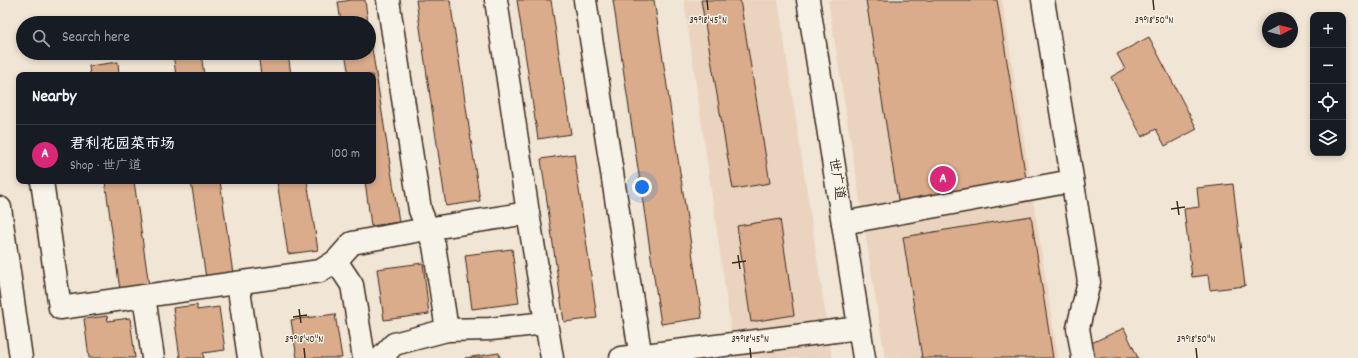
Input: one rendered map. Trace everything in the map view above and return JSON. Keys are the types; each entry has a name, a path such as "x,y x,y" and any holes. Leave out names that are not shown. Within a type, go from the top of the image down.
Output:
{"street":[{"path":"388,0 420,210 426,229 434,245 448,330"},
{"path":"496,0 528,213 552,358"},
{"path":"585,0 634,357 859,328"},
{"name":"世广道","path":"808,0 864,358"},
{"path":"1043,0 1089,282 1078,328 1083,358"},
{"path":"842,222 1072,181"},
{"path":"42,184 60,308 320,272 336,261 352,243 426,229 528,213"},
{"path":"0,208 21,358"},
{"path":"336,261 352,285 364,358"},
{"path":"238,283 249,358"},
{"path":"144,296 153,358"},
{"path":"381,358 394,344 448,330 490,329 546,324"}],"shaded area":[{"path":"684,0 778,0 832,358 735,358"},
{"path":"828,0 1002,0 1058,358 885,358"}],"building":[{"path":"365,0 367,16 340,16 338,2"},
{"path":"416,0 450,0 480,201 446,206"},
{"path":"517,0 551,0 571,134 538,139"},
{"path":"613,0 654,0 702,318 661,324"},
{"path":"701,0 740,0 770,183 733,189"},
{"path":"866,0 997,0 1027,185 899,206"},
{"path":"1149,37 1197,129 1165,146 1156,129 1142,137 1111,77 1125,69 1117,54"},
{"path":"174,60 202,60 204,72 176,72"},
{"path":"259,60 289,60 291,72 261,72"},
{"path":"346,60 374,60 376,72 348,72"},
{"path":"118,62 119,72 90,72 89,66"},
{"path":"376,74 399,222 371,226 365,184 376,184"},
{"path":"574,154 597,318 564,322 541,159"},
{"path":"105,184 134,184 149,286 120,290"},
{"path":"191,184 220,184 233,274 206,278"},
{"path":"277,184 307,184 318,250 288,254"},
{"path":"1233,184 1245,286 1210,290 1208,275 1192,277 1184,209 1199,207 1197,188"},
{"path":"1031,216 1053,358 922,358 903,237"},
{"path":"780,219 794,315 751,322 737,226"},
{"path":"512,249 519,303 472,309 465,255"},
{"path":"423,263 429,314 384,320 377,269"},
{"path":"197,305 197,310 219,307 225,350 203,353 204,358 180,358 173,308"},
{"path":"335,314 342,358 297,358 291,320"},
{"path":"107,316 108,321 130,318 135,358 89,358 84,319"},
{"path":"1124,328 1138,358 1093,358 1087,345"},
{"path":"499,353 500,358 465,358"}],"place":[{"name":"君利花园菜市场","path":"943,179"}]}
